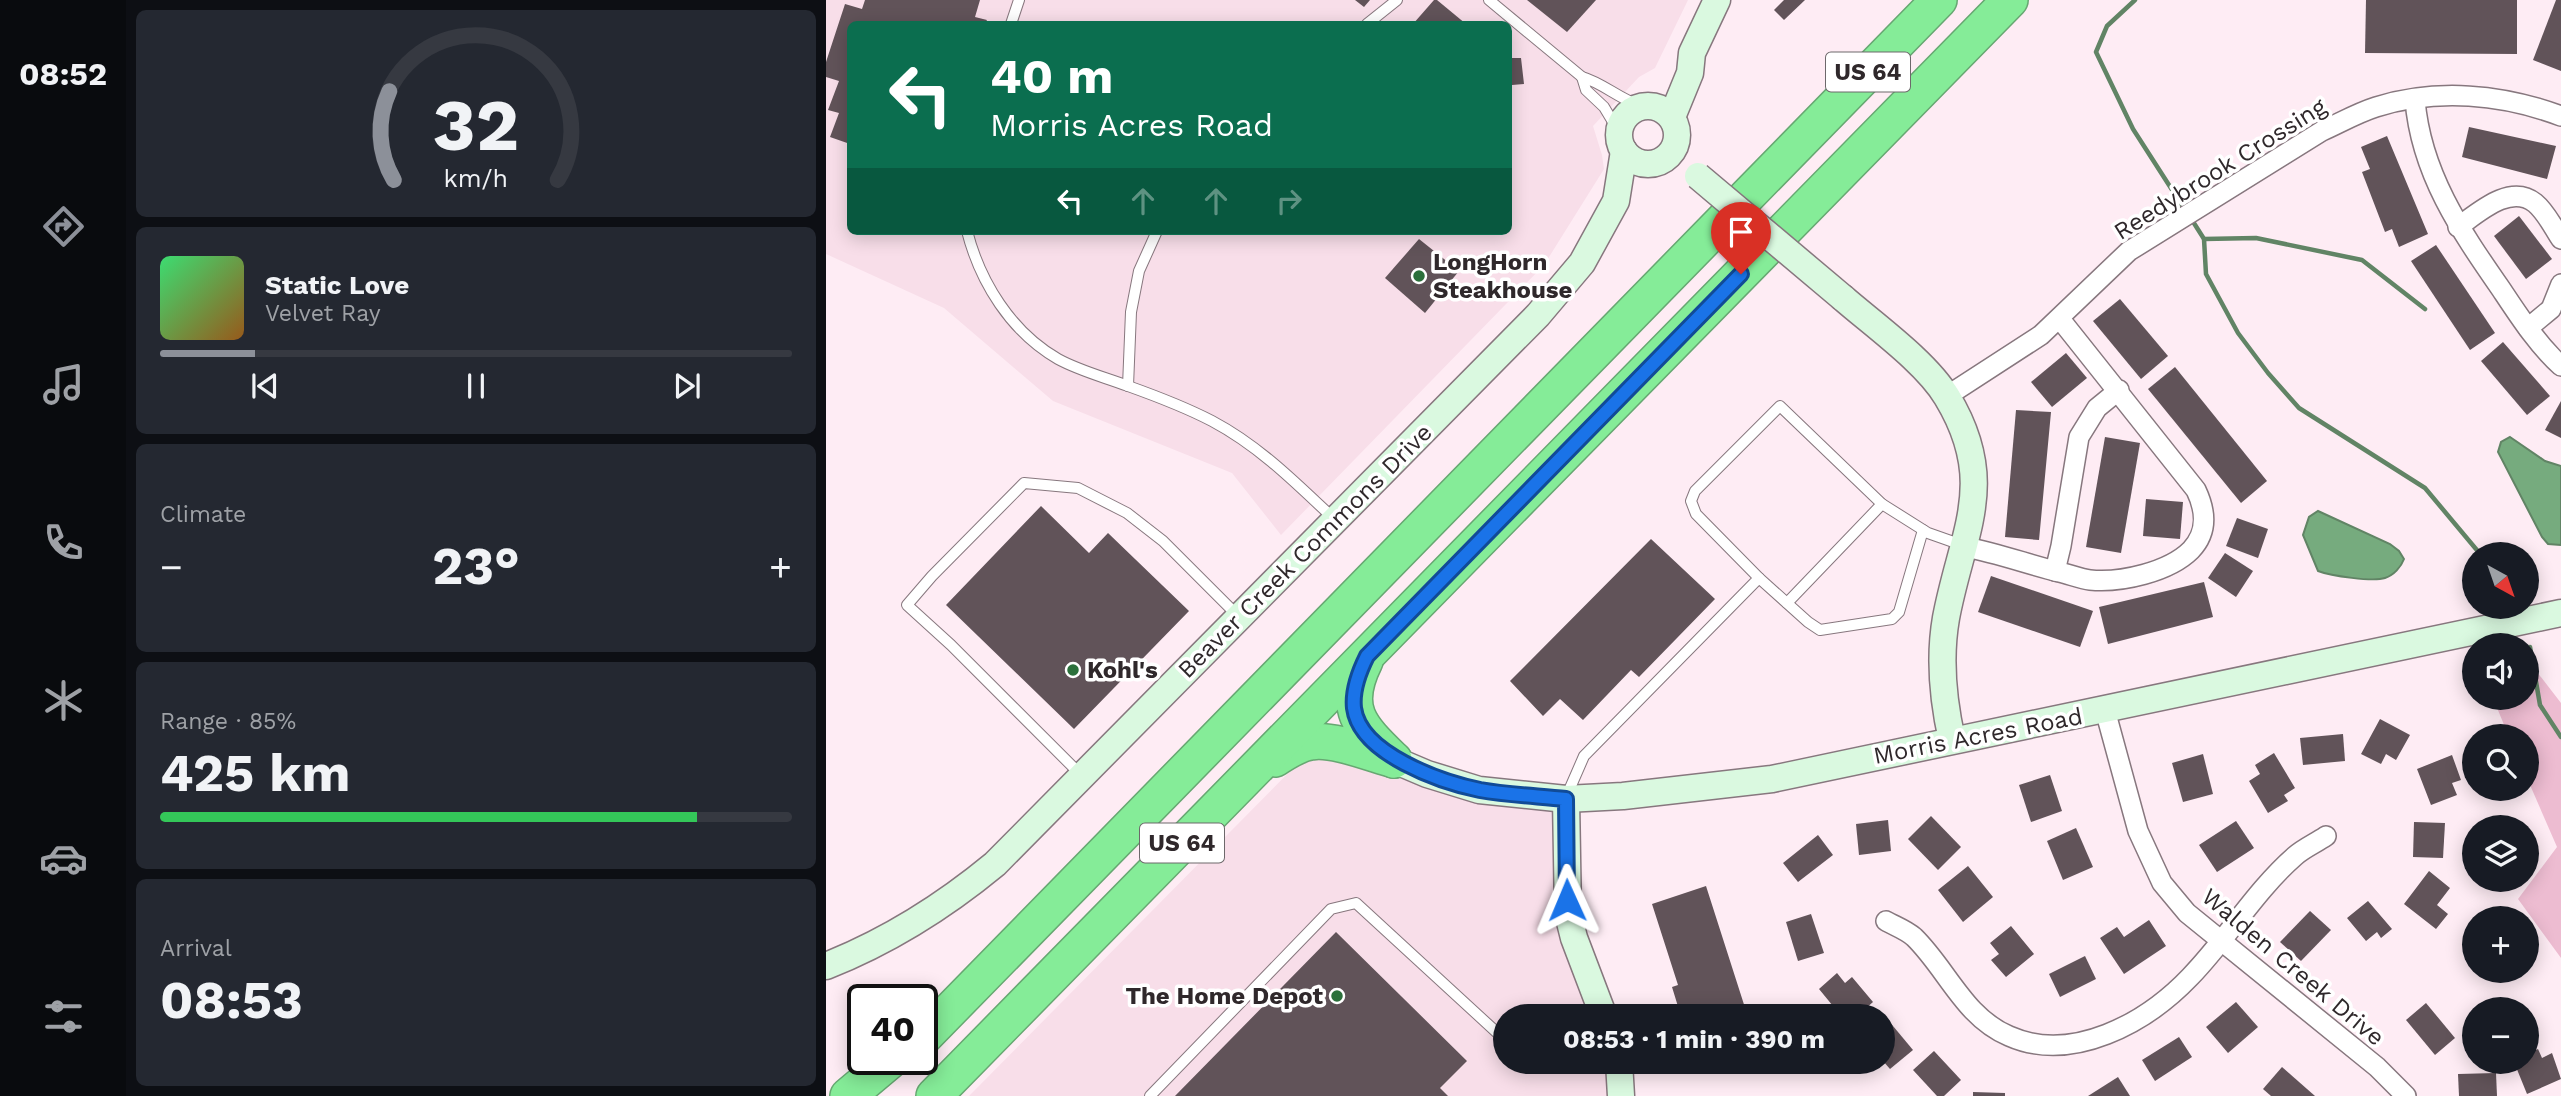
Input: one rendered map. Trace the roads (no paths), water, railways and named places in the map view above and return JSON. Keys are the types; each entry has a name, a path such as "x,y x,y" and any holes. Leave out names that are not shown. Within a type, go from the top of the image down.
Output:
{"highway":[{"name":"US 64","path":"938,1023 1939,0"},
{"name":"US 64","path":"934,1096 2010,0"},
{"path":"1367,656 1356,687 1356,714 1367,734 1394,760"},
{"path":"1246,779 1289,750 1314,741 1394,760"},
{"path":"938,1019 958,1002"},
{"path":"848,1096 873,1075"},
{"path":"866,1096 887,1075"}],"street":[{"path":"1657,162 1673,151 1675,127 1690,73 1692,52 1717,0"},
{"path":"1692,52 1643,106 1624,118 1622,142 1637,162 1657,162 1698,176 1843,298 1925,370 1947,396 1966,441 1975,480 1973,506 1946,618 1942,658 1944,696 1952,740"},
{"name":"Reedybrook Crossing","path":"1947,396 2041,335 2121,258 2237,183 2343,120 2374,108 2432,96 2477,96 2561,116"},
{"path":"2415,100 2416,121 2426,159 2458,227 2528,328 2561,366"},
{"path":"1643,106 1660,108 1675,127 1698,176"},
{"name":"Beaver Creek Commons Drive","path":"826,966 866,950 898,933 951,899 1020,840 1553,299 1582,263 1615,201 1622,142"},
{"name":"Beaver Creek Commons Drive","path":"1615,201 1630,190 1657,162"},
{"path":"2458,227 2497,201 2515,196 2553,213 2561,239"},
{"path":"2528,328 2549,311 2561,284"},
{"path":"1965,547 2090,580 2112,579 2157,571 2183,557 2201,536 2205,514 2196,490 2060,318"},
{"path":"2054,571 2061,546 2079,437 2097,408 2119,390"},
{"name":"Morris Acres Road","path":"1394,760 1427,774 1479,790 1566,799 1623,796 1772,779 2561,613"},
{"name":"Walden Creek Drive","path":"2105,710 2131,810 2150,861 2162,883 2187,913 2220,942 2377,1067 2406,1096"},
{"path":"1566,799 1568,914 1574,938 1599,1004"},
{"path":"1886,922 1913,936 1962,998 1993,1028 2024,1041 2059,1046 2084,1042 2150,1010 2190,977 2273,878 2297,855 2326,836"},
{"path":"1620,1074 1621,1096"}],"lane":[{"path":"1012,21 1020,0"},
{"path":"1371,21 1396,0"},
{"path":"1489,0 1582,77 1596,81 1617,96 1643,106"},
{"path":"1582,77 1586,90 1604,107 1622,142"},
{"path":"968,235 997,302 1026,335 1058,358 1081,370 1128,386 1213,422 1257,449 1336,520"},
{"path":"1128,386 1131,312 1139,271 1155,235"},
{"path":"1923,530 1899,612 1892,619 1820,630 1759,578 1696,514 1691,501 1695,491 1780,406 1882,504 1923,530 1965,547"},
{"path":"1083,777 966,660 907,606 932,576 1024,483 1078,488 1127,513 1163,541 1240,618"},
{"path":"1787,603 1882,504"},
{"path":"1566,799 1584,757 1759,578"},
{"path":"1150,1096 1331,909 1356,903 1493,1029"}],"waterway":[{"path":"2135,0 2107,26 2096,52 2133,129 2185,210"},
{"path":"2192,220 2204,239 2206,274 2238,333 2268,373 2299,408 2425,488 2470,542"},
{"path":"2204,239 2256,238 2362,260 2425,309"},
{"path":"2539,699 2561,737"}],"place":[{"name":"LongHorn Steakhouse","path":"1419,276"},
{"name":"Kohl's","path":"1073,670"},
{"name":"The Home Depot","path":"1337,996"}]}
